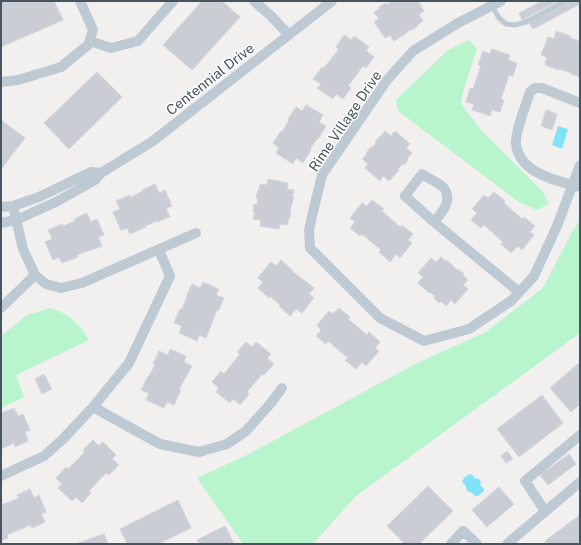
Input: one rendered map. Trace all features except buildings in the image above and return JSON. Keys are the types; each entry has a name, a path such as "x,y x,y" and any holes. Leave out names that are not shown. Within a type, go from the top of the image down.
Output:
{"street":[{"path":"1,82 18,80 61,67 88,45 93,30 80,1"},
{"path":"90,41 111,48 138,41 173,1"},
{"name":"Centennial Drive","path":"1,223 16,220 56,202 95,180 101,173 153,141 332,1"},
{"path":"259,2 289,35"},
{"name":"Rime Village Drive","path":"496,3 458,23 413,51 387,80 322,175 312,212 309,230 310,248 380,318 424,341 469,329 510,301 534,276 576,186 580,165"},
{"path":"576,186 543,176 526,165 519,155 516,143 517,133 530,92 535,88 542,88 580,103"},
{"name":"Centennial Drive","path":"1,207 13,206 39,197 91,172 101,173"},
{"path":"434,222 445,209 448,198 444,187 422,174 405,196 434,222 519,292"},
{"path":"13,206 23,249 35,275 46,284 61,288 82,284 196,233"},
{"path":"1,476 44,456 63,440 93,407 129,363 170,276 159,250"},
{"path":"1,308 35,275"},
{"path":"93,407 160,444 199,452 227,444 246,431 282,388"},
{"path":"545,511 525,481 580,435"},
{"path":"513,542 545,511 580,482"},
{"path":"451,544 463,531 478,544"}],"lane":[{"path":"496,3 499,18 506,24 516,25 526,22 565,1"}],"green space":[{"path":"469,40 477,49 463,92 461,104 482,131 543,192 549,204 537,210 519,202 398,111 396,100 448,50"},
{"path":"580,220 580,333 356,496 313,544 243,544 197,478 247,455 415,364 484,333 543,288 573,230"},
{"path":"51,308 67,315 81,328 89,340 16,375 24,397 1,408 1,336 27,315"}],"water":[{"path":"558,126 568,129 562,149 552,145"},
{"path":"471,474 475,478 479,479 481,482 480,485 484,489 484,491 478,496 475,496 467,491 466,486 462,482 465,477"}]}
